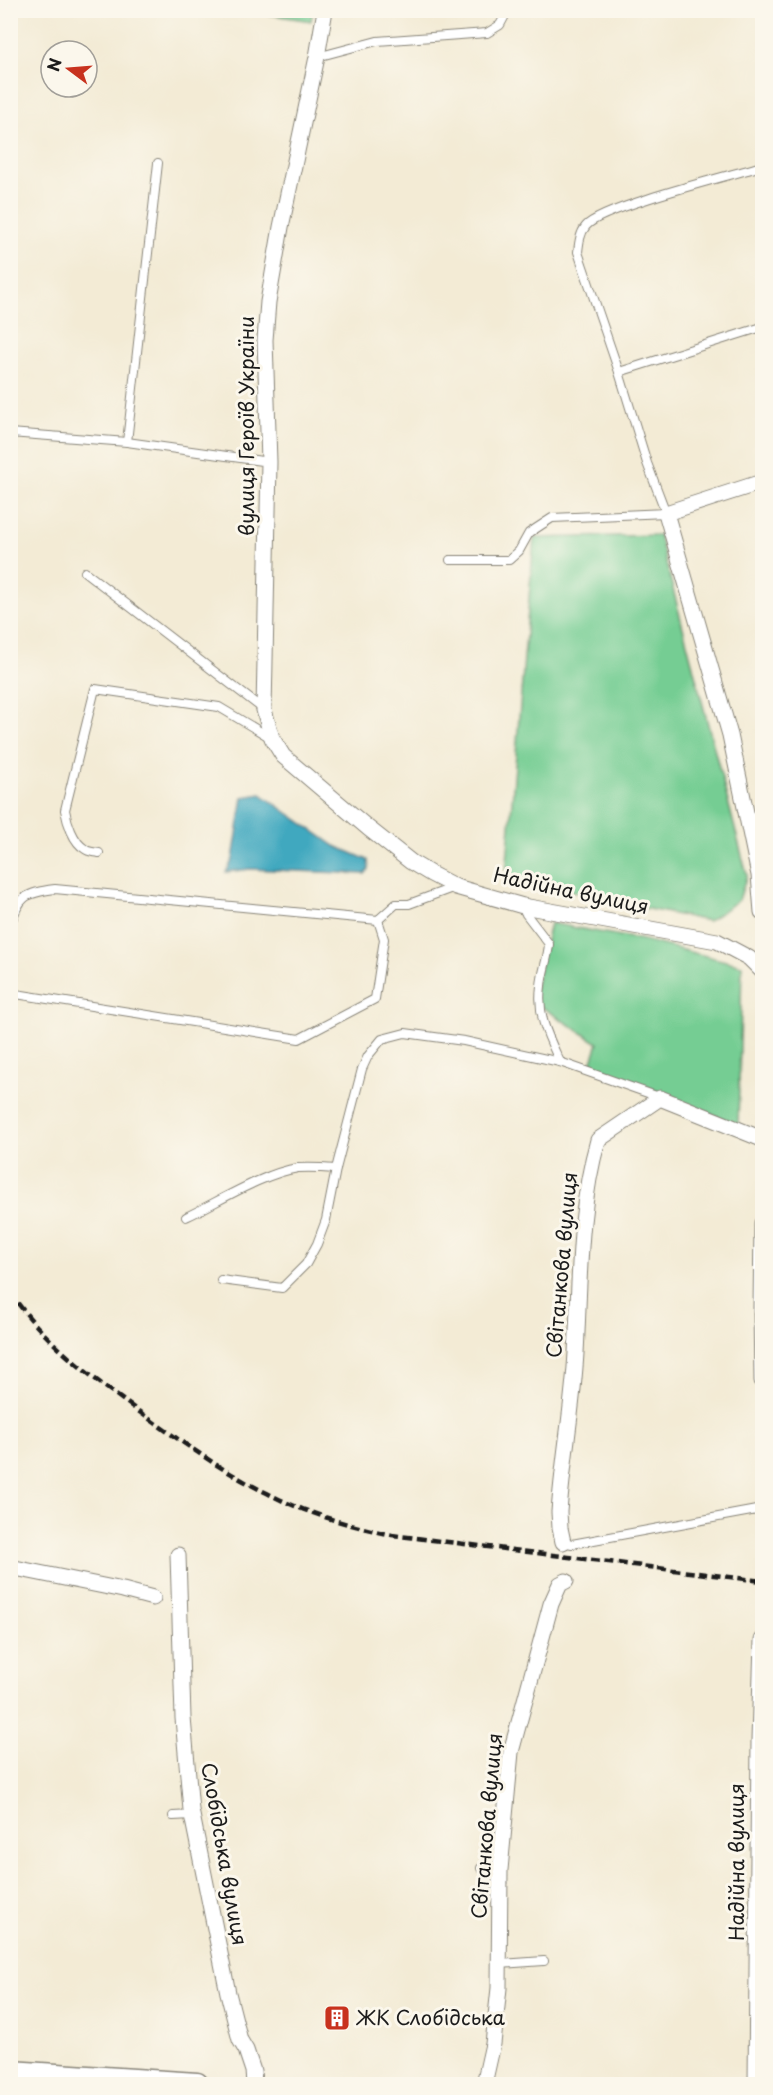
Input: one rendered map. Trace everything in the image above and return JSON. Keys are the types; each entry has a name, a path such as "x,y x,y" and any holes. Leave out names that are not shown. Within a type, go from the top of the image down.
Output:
{"main road":[{"path":"10,2072 197,2085"}],"street":[{"name":"вулиця Героїв України","path":"272,738 264,710 269,462 265,340 268,302 281,227 325,10"},
{"path":"762,482 666,513 730,735 759,875 762,912"},
{"name":"Надійна вулиця","path":"272,738 283,756 368,828 411,861 456,887 523,906 717,941 749,958 762,970"},
{"path":"660,1098 762,1139"},
{"name":"Світанкова вулиця","path":"563,1542 559,1512 576,1355 578,1272 584,1197 590,1169 598,1140 660,1098"},
{"path":"762,1223 760,1309 762,1381"},
{"name":"Слобідська вулиця","path":"178,1555 183,1718 192,1815 228,1993 240,2040 253,2071 254,2085"},
{"path":"10,1567 153,1598"},
{"name":"Світанкова вулиця","path":"484,2085 493,2044 500,1964 498,1930 500,1870 512,1752 551,1604 560,1584 566,1581"},
{"name":"Надійна вулиця","path":"756,2085 760,1984 759,1741 762,1640"}],"lane":[{"path":"317,57 377,41 487,33 500,25 508,10"},
{"path":"127,442 158,163"},
{"path":"450,560 509,560 519,551 529,533 552,518 666,513 647,463 578,252 580,237 587,225 617,209 762,166"},
{"path":"619,372 762,327"},
{"path":"10,433 127,442 269,462"},
{"path":"85,572 264,710"},
{"path":"99,853 86,850 78,842 67,820 65,810 95,689 219,707 272,738"},
{"path":"10,926 16,905 33,892 55,889 378,920 396,904 409,904 456,887"},
{"path":"523,906 526,914 549,944 541,983 539,1008 560,1062"},
{"path":"10,991 16,994 299,1039 375,999 384,939 378,920"},
{"path":"221,1281 282,1288 306,1264 326,1220 336,1169 362,1070 368,1056 382,1039 405,1033 464,1041 560,1062 660,1098"},
{"path":"186,1217 281,1172 298,1168 336,1169"},
{"path":"563,1542 572,1544 762,1509"},
{"path":"173,1816 192,1815"},
{"path":"481,1868 500,1870"},
{"path":"500,1964 543,1961"}],"green space":[{"path":"247,11 313,11 311,21"},
{"path":"659,535 747,875 739,900 708,921 623,904 506,874 534,538"},
{"path":"550,923 643,940 742,965 738,1125 591,1064 598,1043 532,1001"}],"water":[{"path":"261,794 335,846 368,860 369,869 365,874 250,869 226,872 233,859 243,797"}],"railway":[{"path":"10,1292 24,1312 58,1347 115,1395 223,1469 252,1486 297,1507 344,1523 392,1535 762,1581"}],"place":[{"name":"ЖК Слобідська","path":"337,2018"}]}
